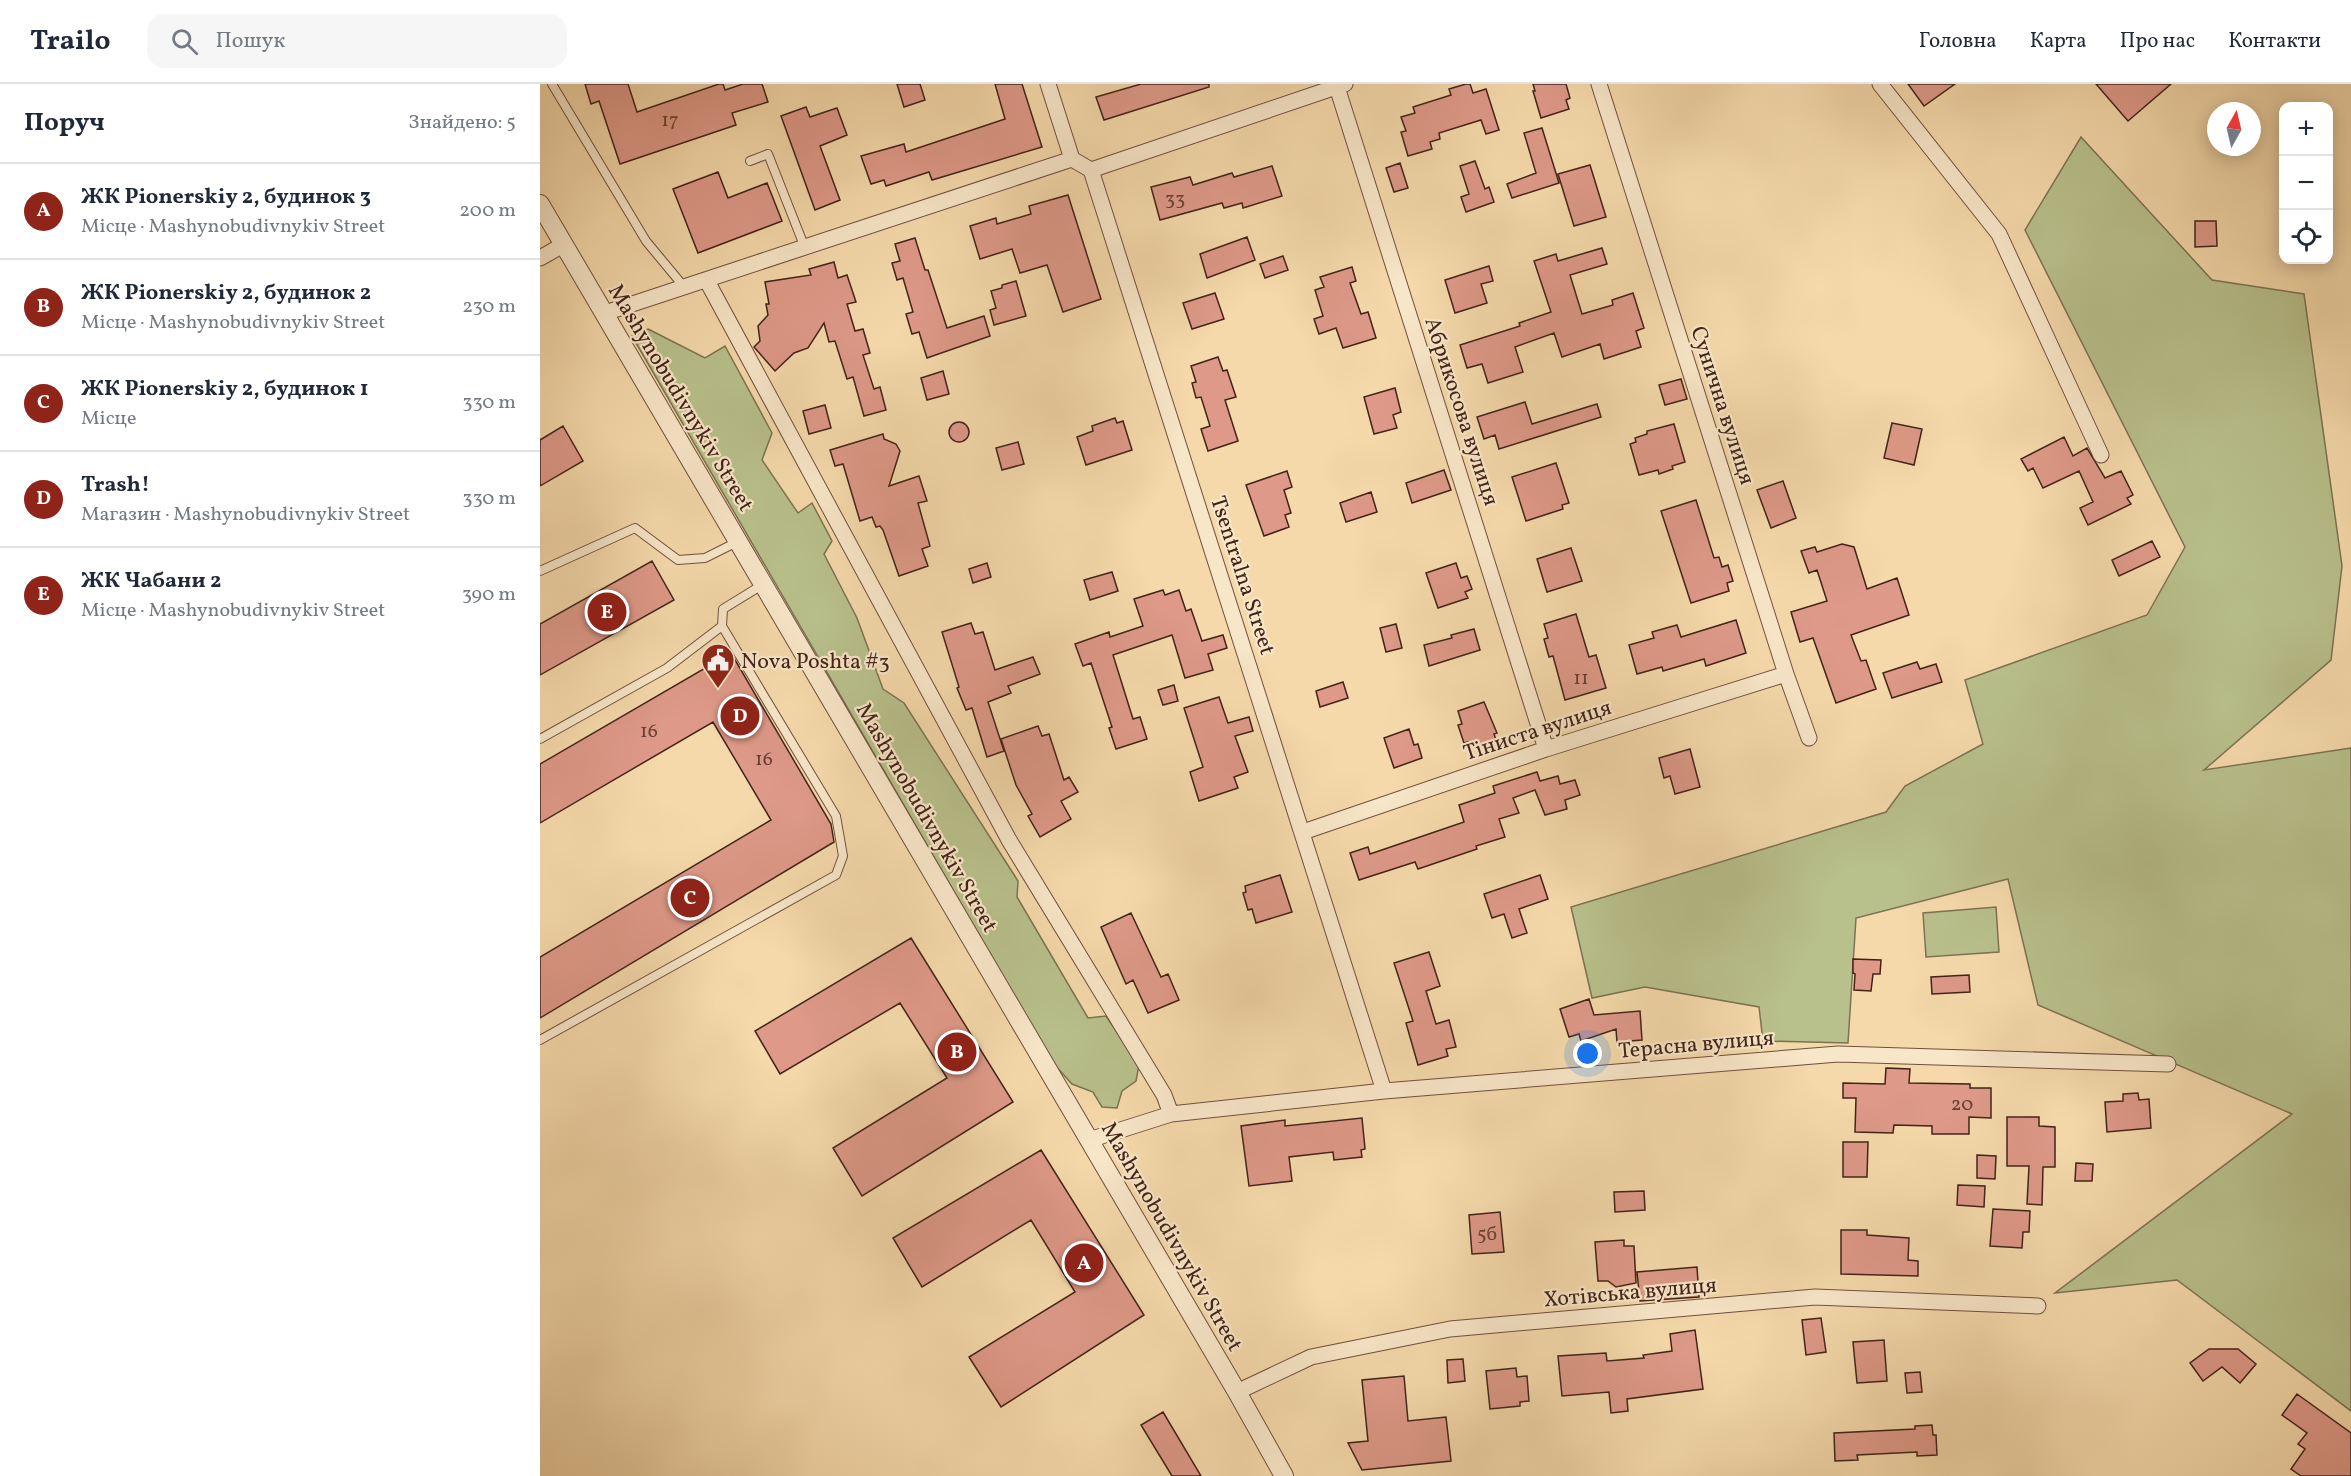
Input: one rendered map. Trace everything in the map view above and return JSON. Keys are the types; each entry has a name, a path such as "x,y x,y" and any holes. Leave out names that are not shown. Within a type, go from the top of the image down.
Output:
{"street":[{"path":"1048,84 1072,159 1091,170 1341,85"},
{"name":"Сунична вулиця","path":"1599,84 1786,674 1809,738"},
{"path":"1880,84 1999,234 2101,455"},
{"name":"Абрикосова вулиця","path":"1341,85 1546,749"},
{"path":"605,313 1072,159"},
{"name":"Tsentralna Street","path":"1091,170 1384,1091"},
{"name":"Mashynobudivnykiv Street","path":"540,204 1237,1392 1284,1476"},
{"path":"540,258 563,245"},
{"path":"707,281 1009,840 1164,1095 1171,1114"},
{"name":"Тіниста вулиця","path":"1303,832 1546,749 1786,674"},
{"name":"Терасна вулиця","path":"1089,1140 1171,1114 1384,1091 1838,1054 2168,1064"},
{"name":"Хотівська вулиця","path":"1237,1392 1311,1357 1450,1329 1815,1297 2038,1306"}],"lane":[{"path":"552,84 646,241 685,288"},
{"path":"750,161 768,154 805,248"},
{"path":"540,572 635,528 678,560 705,558 739,541"},
{"path":"540,1040 836,875 843,856 837,816 722,626 723,609 764,584"},
{"path":"540,740 667,669 722,626"}],"green space":[{"path":"2081,137 2212,280 2304,294 2342,566 2331,660 2204,770 2351,748 2351,1411 2177,1280 2055,1293 2292,1114 2038,1005 2008,879 1856,918 1848,1043 1763,1041 1759,1007 1645,987 1592,998 1571,907 1886,812 1905,786 1983,744 1965,680 2147,615 2185,547 2025,230"},
{"path":"648,329 705,358 725,346 772,433 762,460 798,513 812,503 832,541 824,554 857,618 883,689 904,703 1018,881 1017,897 1088,1018 1106,1016 1139,1065 1136,1081 1122,1091 1117,1108 1102,1107 1093,1092 1072,1084 1054,1064 632,336"},
{"path":"1996,907 1999,952 1926,957 1923,913"}],"building":[{"path":"585,84 628,84 637,112 719,84 723,84 725,90 743,84 762,84 768,102 732,113 736,125 620,164 599,101 591,104"},
{"path":"897,84 920,84 925,100 904,107"},
{"path":"995,84 1022,84 1042,147 932,180 929,172 886,186 884,180 871,184 861,156 904,144 906,152 1005,119"},
{"path":"1141,84 1209,84 1209,87 1104,120 1096,97"},
{"path":"1470,84 1473,93 1486,89 1499,130 1486,134 1481,120 1439,133 1440,139 1430,142 1432,149 1408,156 1401,132 1406,131 1401,117 1415,113 1413,107 1451,95 1449,89"},
{"path":"1533,84 1566,84 1570,98 1566,100 1569,109 1541,118"},
{"path":"1908,84 1955,84 1924,106"},
{"path":"2096,84 2171,84 2128,121"},
{"path":"806,107 810,117 837,108 847,135 820,146 840,200 815,210 781,116"},
{"path":"1542,128 1559,183 1512,198 1507,184 1536,173 1524,133"},
{"path":"1475,161 1485,189 1489,187 1494,202 1466,212 1461,197 1469,194 1460,166"},
{"path":"1400,163 1408,188 1394,192 1386,168"},
{"path":"1590,165 1606,217 1574,226 1558,174"},
{"path":"1272,166 1282,196 1243,208 1242,203 1224,208 1222,203 1160,220 1151,187 1190,177 1193,185 1232,173 1234,177"},
{"path":"718,172 728,198 767,183 782,221 698,253 673,189"},
{"path":"1068,195 1101,299 1063,312 1047,265 1020,273 1012,249 980,259 970,226 996,218 997,224 1031,214 1029,206"},
{"path":"2195,221 2216,221 2217,246 2195,247"},
{"path":"1247,237 1255,260 1207,278 1200,254"},
{"path":"915,238 947,328 984,316 990,336 927,358 919,332 912,334 906,314 913,312 903,278 897,280 892,263 900,261 895,244"},
{"path":"1602,248 1607,264 1570,275 1582,314 1613,305 1612,300 1633,293 1644,328 1636,331 1641,347 1604,359 1600,344 1562,357 1554,333 1515,347 1523,372 1488,383 1482,364 1467,368 1460,345 1520,326 1519,323 1551,312 1534,261 1556,254 1558,261"},
{"path":"1283,256 1288,270 1265,278 1260,264"},
{"path":"834,262 838,278 847,275 856,302 847,304 855,331 863,329 870,353 863,355 874,389 880,387 886,410 864,416 853,377 847,379 835,341 829,342 824,323 808,348 794,353 775,371 754,347 760,341 758,326 768,315 766,304 769,304 765,282 811,275 809,269"},
{"path":"1489,266 1493,281 1481,284 1487,303 1455,313 1445,280"},
{"path":"1352,267 1356,281 1350,283 1361,314 1368,312 1376,338 1343,348 1336,328 1319,334 1314,319 1323,316 1315,290 1324,287 1320,277"},
{"path":"1016,281 1026,316 994,325 990,310 996,308 991,291"},
{"path":"1215,293 1224,319 1192,329 1183,303"},
{"path":"1218,357 1223,371 1227,370 1236,397 1225,400 1238,441 1208,451 1201,429 1210,426 1201,397 1196,398 1192,383 1196,382 1191,366"},
{"path":"943,371 949,394 927,400 921,378"},
{"path":"1681,379 1687,399 1665,405 1659,385"},
{"path":"1395,388 1401,412 1393,415 1397,428 1374,434 1364,397"},
{"path":"1525,402 1532,424 1597,404 1601,417 1499,449 1495,435 1484,439 1477,417"},
{"path":"825,405 831,428 809,434 803,411"},
{"path":"1115,418 1117,423 1123,421 1132,450 1086,465 1077,437 1093,431 1092,426"},
{"path":"959,422 966,425 969,432 966,439 959,442 952,439 949,432 952,425"},
{"path":"1892,423 1922,429 1914,465 1884,458"},
{"path":"1674,424 1685,462 1672,466 1673,469 1659,474 1658,470 1639,475 1630,444 1636,442 1635,438 1647,434 1647,431"},
{"path":"563,426 583,461 540,486 540,440"},
{"path":"883,434 884,439 896,444 900,451 889,486 919,476 927,501 918,503 930,546 922,549 928,566 899,576 883,530 880,526 876,527 872,517 860,521 843,464 835,466 830,450"},
{"path":"2064,437 2073,456 2087,448 2105,478 2121,471 2133,495 2127,498 2131,504 2088,525 2080,508 2093,502 2079,471 2043,488 2033,468 2028,471 2021,459"},
{"path":"1018,442 1024,464 1002,470 996,448"},
{"path":"1556,463 1569,503 1562,505 1563,509 1526,521 1512,477"},
{"path":"1444,470 1451,490 1412,503 1406,483"},
{"path":"1287,471 1292,487 1284,490 1291,513 1285,515 1289,527 1264,536 1246,485"},
{"path":"1783,481 1796,518 1771,528 1757,490"},
{"path":"1371,492 1377,512 1346,522 1340,503"},
{"path":"1696,500 1714,558 1719,557 1722,567 1728,565 1733,581 1727,583 1729,591 1691,603 1661,511"},
{"path":"2152,541 2160,557 2119,576 2112,560"},
{"path":"1842,544 1854,547 1867,589 1897,578 1909,615 1851,635 1861,661 1866,660 1876,689 1836,703 1813,638 1800,642 1791,612 1827,601 1817,570 1809,573 1801,551 1815,547 1817,552"},
{"path":"1571,548 1582,581 1547,592 1537,559"},
{"path":"652,561 674,600 540,675 540,624"},
{"path":"987,563 991,577 973,583 969,569"},
{"path":"1456,563 1461,578 1467,576 1472,589 1465,592 1468,598 1438,608 1426,573"},
{"path":"1112,572 1118,591 1090,600 1084,580"},
{"path":"1163,590 1165,595 1179,590 1186,611 1191,609 1202,641 1223,635 1227,648 1208,654 1213,670 1185,678 1172,635 1113,655 1133,719 1140,717 1147,739 1116,749 1109,728 1112,727 1091,663 1083,666 1075,644 1109,632 1110,637 1143,626 1134,599"},
{"path":"1576,614 1589,657 1596,655 1606,688 1565,700 1553,656 1549,657 1544,639 1548,638 1544,624"},
{"path":"1736,620 1746,653 1706,666 1704,659 1663,671 1662,667 1637,674 1629,645 1654,638 1652,632 1677,625 1681,637"},
{"path":"971,623 975,634 983,632 995,670 1033,657 1040,674 1008,686 1011,693 988,702 1004,751 987,757 972,708 966,710 957,688 959,687 942,632"},
{"path":"1396,624 1402,648 1386,652 1380,628"},
{"path":"1474,629 1480,650 1429,666 1424,645 1452,638 1451,635"},
{"path":"731,653 831,824 834,842 540,1018 540,957 771,820 713,722 540,823 540,764"},
{"path":"1917,662 1920,669 1936,664 1942,682 1892,698 1883,673"},
{"path":"1343,682 1348,698 1320,707 1316,691"},
{"path":"1174,685 1178,701 1163,705 1158,690"},
{"path":"1219,697 1228,723 1249,717 1253,731 1235,736 1248,772 1234,777 1238,788 1199,801 1190,772 1203,767 1184,708"},
{"path":"1484,702 1497,733 1494,734 1496,740 1470,748 1468,742 1464,743 1458,725 1462,724 1458,711"},
{"path":"1038,726 1042,736 1049,734 1064,780 1069,777 1078,792 1061,801 1071,819 1040,837 1028,816 1032,814 1016,785 1001,739"},
{"path":"1409,729 1414,745 1418,744 1422,758 1394,768 1384,738"},
{"path":"1690,749 1700,787 1675,794 1670,776 1664,778 1659,758"},
{"path":"1537,772 1540,781 1558,776 1560,784 1575,780 1580,795 1565,800 1567,809 1545,815 1535,790 1513,798 1519,813 1499,819 1505,837 1418,869 1415,862 1359,880 1350,853 1368,847 1370,854 1464,822 1459,805 1495,793 1493,786"},
{"path":"1280,875 1292,912 1256,923 1252,909 1248,910 1243,893 1246,892 1245,886"},
{"path":"1540,875 1548,899 1519,909 1527,933 1512,938 1504,914 1492,918 1484,894"},
{"path":"1131,913 1161,977 1168,974 1179,1000 1148,1013 1133,980 1126,984 1101,927"},
{"path":"911,938 1013,1102 862,1196 833,1148 947,1078 900,1003 780,1074 755,1031"},
{"path":"1429,952 1440,986 1426,991 1436,1024 1449,1020 1456,1047 1446,1049 1448,1056 1418,1065 1406,1023 1413,1021 1394,963"},
{"path":"1853,959 1881,960 1880,974 1873,974 1871,991 1854,990"},
{"path":"1969,975 1970,992 1932,994 1931,977"},
{"path":"1589,999 1594,1015 1640,1011 1642,1040 1617,1042 1616,1029 1581,1041 1579,1034 1569,1037 1560,1009"},
{"path":"1886,1068 1910,1069 1909,1083 1970,1084 1970,1088 1991,1088 1991,1118 1969,1117 1969,1134 1932,1134 1932,1126 1894,1125 1893,1133 1855,1132 1856,1098 1843,1098 1843,1083 1885,1084"},
{"path":"2138,1093 2139,1100 2149,1099 2151,1128 2107,1132 2105,1102 2123,1101 2123,1094"},
{"path":"2007,1117 2039,1117 2039,1126 2055,1127 2055,1167 2043,1167 2042,1205 2027,1204 2029,1166 2007,1166"},
{"path":"1362,1118 1365,1149 1361,1150 1362,1157 1334,1160 1333,1152 1289,1157 1292,1181 1249,1186 1241,1126 1285,1120 1285,1126"},
{"path":"1843,1142 1868,1142 1867,1177 1843,1177"},
{"path":"1041,1150 1144,1315 1001,1407 969,1357 1075,1292 1031,1220 922,1287 893,1238"},
{"path":"1977,1155 1996,1156 1995,1179 1977,1178"},
{"path":"2076,1163 2093,1164 2092,1181 2075,1181"},
{"path":"1958,1185 1985,1186 1984,1207 1957,1205"},
{"path":"1644,1191 1645,1210 1615,1212 1614,1192"},
{"path":"1993,1209 2030,1211 2029,1232 2023,1232 2022,1248 1990,1246"},
{"path":"1500,1212 1504,1252 1472,1254 1469,1215"},
{"path":"1841,1230 1867,1230 1867,1235 1909,1238 1908,1260 1918,1261 1918,1276 1841,1274"},
{"path":"1624,1240 1624,1246 1634,1246 1636,1283 1616,1287 1608,1281 1598,1281 1595,1242"},
{"path":"1697,1267 1699,1297 1640,1301 1637,1272"},
{"path":"1821,1318 1826,1352 1806,1355 1802,1320"},
{"path":"1695,1330 1703,1389 1627,1399 1628,1411 1611,1413 1609,1392 1562,1396 1558,1356 1606,1353 1607,1361 1644,1358 1643,1355 1672,1351 1670,1334"},
{"path":"1884,1340 1887,1381 1857,1383 1853,1342"},
{"path":"2209,1349 2238,1349 2256,1364 2240,1383 2222,1367 2203,1381 2190,1363"},
{"path":"1463,1359 1465,1381 1448,1383 1447,1360"},
{"path":"1516,1368 1517,1377 1527,1376 1529,1401 1520,1402 1520,1406 1490,1409 1486,1371"},
{"path":"1920,1372 1922,1392 1907,1393 1905,1373"},
{"path":"1404,1376 1408,1421 1446,1417 1451,1461 1362,1470 1348,1443 1368,1441 1362,1380"},
{"path":"2297,1394 2351,1433 2351,1476 2301,1476 2291,1469 2305,1449 2298,1444 2307,1433 2282,1415"},
{"path":"1163,1412 1201,1476 1172,1476 1141,1425"},
{"path":"1932,1425 1933,1435 1936,1435 1937,1455 1917,1456 1917,1452 1857,1455 1858,1460 1835,1461 1834,1433 1915,1429 1915,1426"}],"place":[{"name":"ЖК Чабани 2","path":"607,612"},
{"name":"Nova Poshta #3","path":"718,689"},
{"name":"Trash!","path":"740,716"},
{"name":"ЖК Pionerskiy 2, будинок 1","path":"690,898"},
{"name":"ЖК Pionerskiy 2, будинок 2","path":"957,1052"},
{"name":"ЖК Pionerskiy 2, будинок 3","path":"1084,1263"}]}
